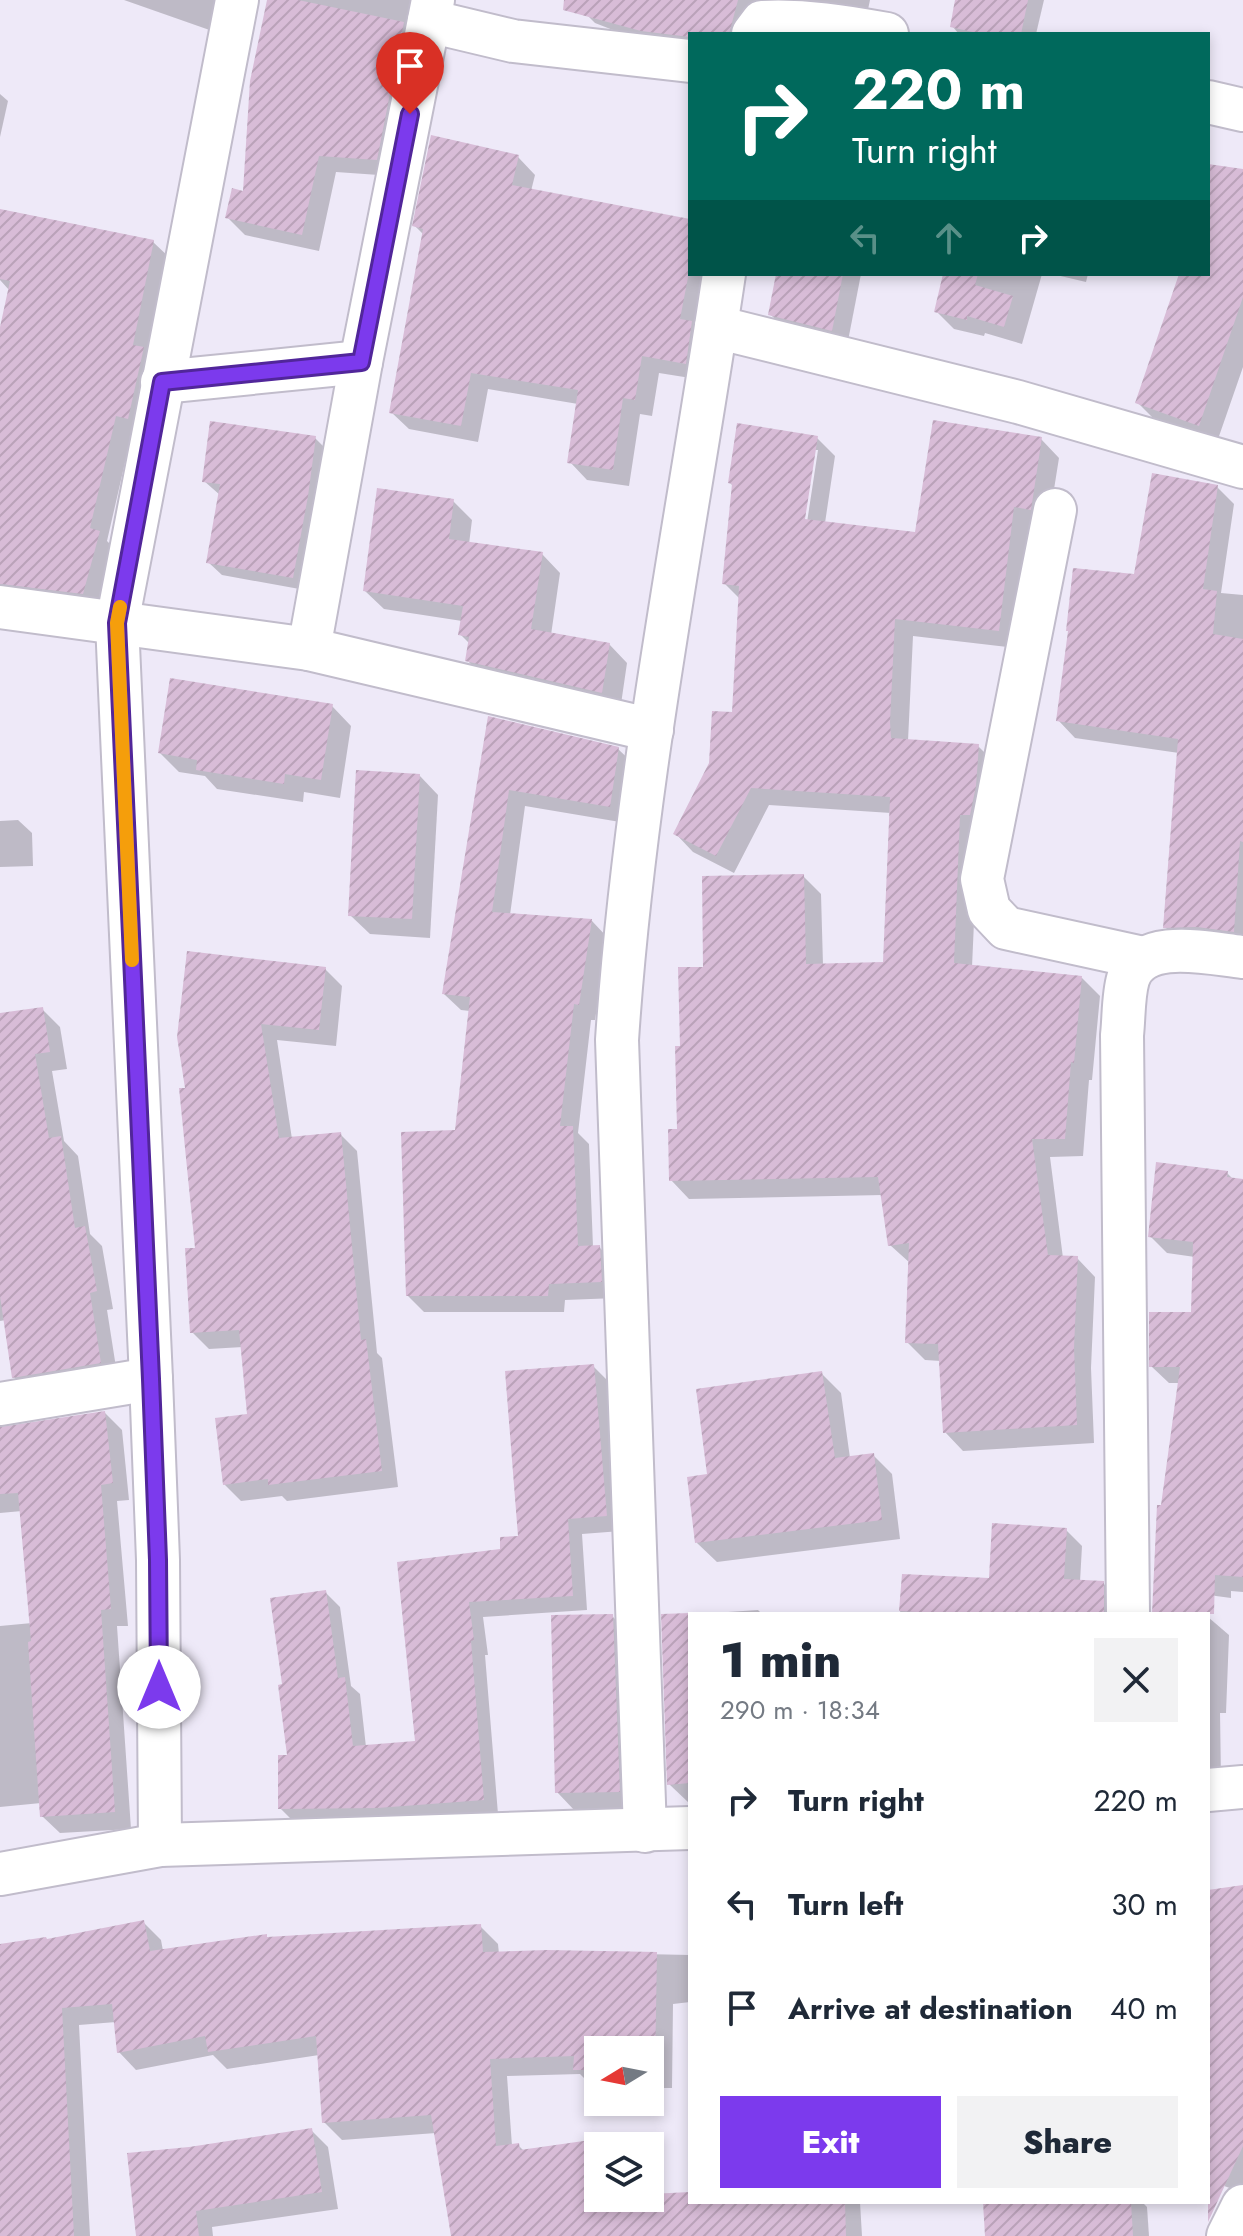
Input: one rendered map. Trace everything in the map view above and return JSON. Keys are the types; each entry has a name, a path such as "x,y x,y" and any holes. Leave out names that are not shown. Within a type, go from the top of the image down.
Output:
{"street":[{"path":"160,1845 158,1560 117,623 237,0"},
{"path":"309,649 361,362 431,10 513,41 688,61"},
{"path":"758,30 798,20 874,32"},
{"path":"1210,102 1243,110"},
{"path":"645,1831 617,1040 624,929 724,276"},
{"path":"716,327 1018,402 1243,467"},
{"path":"162,382 361,362"},
{"path":"1055,510 982,879 989,910 1006,928 1143,958 1171,950 1243,957"},
{"path":"0,607 309,649 652,730"},
{"path":"1128,1612 1122,1035 1128,976 1143,958"},
{"path":"0,1404 151,1379"},
{"path":"1210,1790 1243,1787"},
{"path":"0,1874 160,1845 688,1828"},
{"path":"1228,2236 1243,2206"}],"building":[{"path":"267,0 298,0 404,22 377,160 319,156 302,235 225,218 232,188 243,191 250,81"},
{"path":"564,0 738,0 730,32 688,32 688,37 641,31 563,10"},
{"path":"955,0 1028,0 1021,32 973,32 950,27"},
{"path":"431,135 519,155 512,185 688,219 688,276 680,319 692,321 686,364 642,356 635,400 623,398 613,470 567,463 578,390 471,373 461,426 389,413 423,229 412,226"},
{"path":"1210,164 1243,169 1243,297 1199,426 1135,403 1178,276 1210,276"},
{"path":"0,209 154,240 133,345 144,347 128,419 116,416 90,528 100,531 83,594 0,584 0,327 10,281 0,279"},
{"path":"776,276 843,276 832,331 768,315"},
{"path":"943,276 977,276 975,285 1013,296 1004,327 967,316 967,320 934,312"},
{"path":"933,420 1042,437 1031,510 1014,507 999,631 895,619 890,722 891,738 979,744 970,815 960,815 954,963 1082,976 1065,1139 1032,1139 1048,1255 1078,1256 1074,1348 1077,1425 943,1433 938,1344 905,1343 909,1243 888,1246 878,1177 669,1181 668,1129 677,1129 675,1046 680,1046 678,967 703,967 702,876 804,874 806,964 883,962 890,797 751,788 716,856 673,834 709,763 712,711 732,712 739,586 722,584 732,484 728,483 737,423 818,436 805,519 915,532"},
{"path":"210,421 316,436 293,578 206,563 220,484 202,482"},
{"path":"1152,473 1218,485 1203,589 1217,591 1213,634 1243,639 1243,842 1240,841 1234,932 1197,927 1163,928 1178,739 1056,721 1073,568 1134,574"},
{"path":"377,488 454,499 449,539 543,552 531,629 610,643 602,693 465,661 469,637 458,635 463,606 363,591"},
{"path":"170,678 333,704 321,780 285,774 284,784 196,770 197,760 158,753"},
{"path":"488,716 619,747 610,807 509,790 492,912 592,919 579,1005 574,1004 560,1126 573,1126 578,1246 600,1245 602,1282 549,1284 548,1296 406,1296 401,1132 455,1130 470,997 442,994"},
{"path":"356,770 420,774 412,919 348,916"},
{"path":"187,951 326,967 319,1030 261,1024 279,1138 341,1132 361,1340 366,1339 382,1471 268,1485 268,1479 223,1485 215,1418 247,1414 239,1330 190,1333 185,1248 195,1248 179,1088 185,1088 177,1037"},
{"path":"43,1007 50,1052 35,1054 49,1138 61,1136 75,1228 85,1226 97,1291 90,1293 101,1363 12,1378 0,1296 0,1013"},
{"path":"1156,1162 1228,1171 1227,1177 1243,1179 1243,1577 1215,1575 1214,1614 1152,1612 1157,1505 1161,1505 1180,1367 1149,1367 1149,1312 1191,1312 1193,1242 1148,1237"},
{"path":"594,1364 607,1516 568,1519 573,1596 469,1602 484,1800 377,1808 278,1809 278,1755 287,1755 278,1685 282,1684 270,1598 326,1590 338,1678 345,1677 353,1746 415,1741 397,1562 500,1549 500,1537 518,1536 505,1371"},
{"path":"822,1371 835,1458 874,1453 882,1520 695,1543 687,1477 707,1474 696,1389"},
{"path":"105,1411 113,1483 101,1485 111,1609 101,1610 115,1812 40,1817 28,1642 31,1641 18,1493 0,1494 0,1427"},
{"path":"992,1523 1067,1528 1064,1579 1104,1581 1104,1612 899,1611 902,1574 989,1578"},
{"path":"688,1613 688,1783 667,1785 661,1614"},
{"path":"613,1614 620,1792 555,1793 551,1615"},
{"path":"1243,1885 1243,2146 1208,2222 1210,2204 1210,1890"},
{"path":"144,1920 150,1951 267,1934 267,1937 481,1924 483,1952 657,1952 656,2036 584,2036 584,2070 573,2070 574,2056 490,2059 496,2146 519,2143 520,2150 584,2141 584,2212 664,2212 664,2193 688,2192 688,2204 845,2204 846,2236 451,2236 431,2115 322,2123 316,2036 208,2052 205,2036 117,2053 112,2004 62,2008 74,2236 0,2236 0,1944"},
{"path":"312,2128 322,2192 196,2211 199,2236 136,2236 127,2153"},
{"path":"983,2204 1131,2204 1133,2236 985,2236"}],"slow traffic":[{"path":"120,607 117,623 132,960"}],"route":[{"path":"159,1687 151,1379 117,623 162,382 361,362 410,114"}]}
